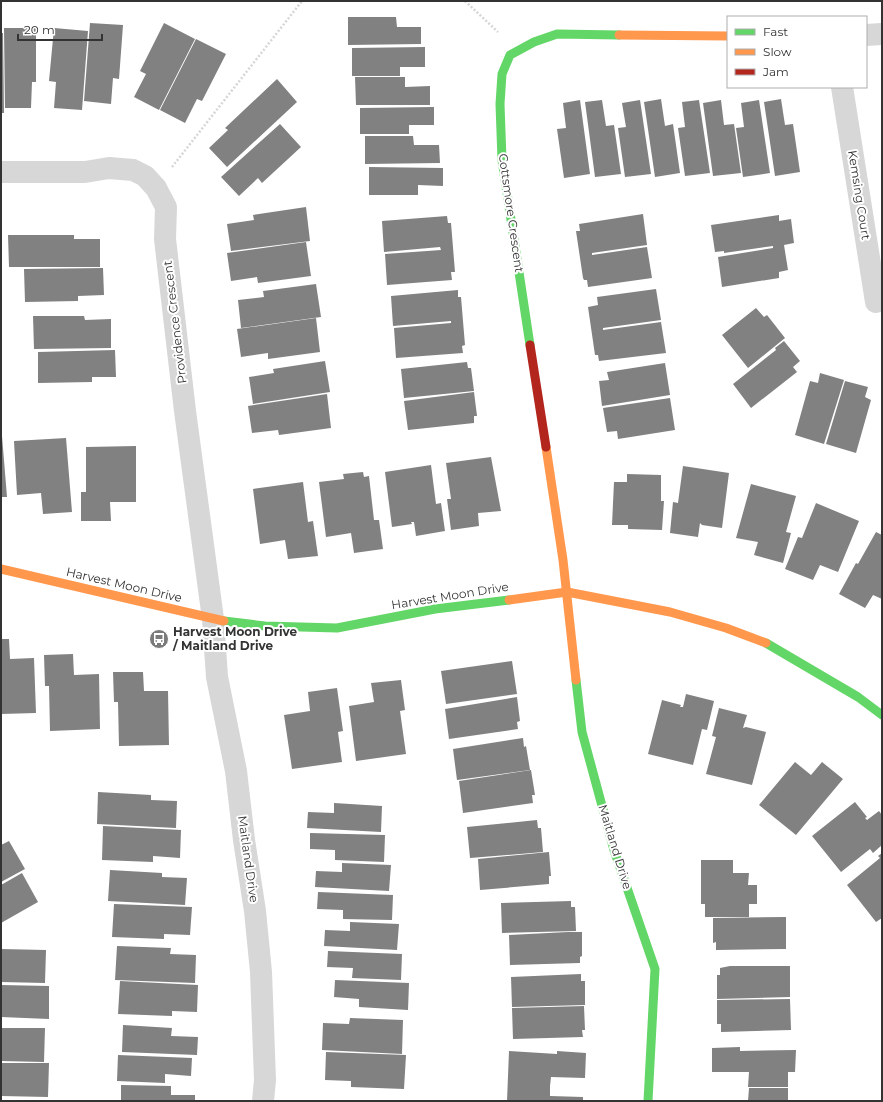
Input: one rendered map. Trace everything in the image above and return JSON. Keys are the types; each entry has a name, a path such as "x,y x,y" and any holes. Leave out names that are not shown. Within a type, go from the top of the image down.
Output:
{"street":[{"path":"510,55 534,42 557,34 727,36"},
{"path":"867,35 882,34"},
{"name":"Cottsmore Crescent","path":"510,55 502,74 500,104 502,160 567,592"},
{"name":"Kemsing Court","path":"842,88 876,302"},
{"name":"Providence Crescent","path":"1,172 85,172 109,168 133,170 145,176 156,188 166,207 165,239 185,411 213,619"},
{"name":"Harvest Moon Drive","path":"1,569 213,619 265,626 337,628 435,608 567,592 670,612 726,628 774,646 858,696 882,715"},
{"name":"Maitland Drive","path":"567,592 582,732 614,850 655,969 648,1101"},
{"name":"Maitland Drive","path":"213,619 217,677 236,770 244,840 255,911 261,972 265,1072 263,1101"}],"path":[{"path":"156,188 302,1"},
{"path":"464,1 505,38 510,55"}],"building":[{"path":"348,17 396,17 397,27 421,27 421,44 348,45"},
{"path":"90,23 123,25 119,79 113,78 111,104 84,101"},
{"path":"164,23 195,39 159,110 134,97 146,74 140,71"},
{"path":"4,28 36,28 36,82 32,82 31,108 5,108"},
{"path":"54,28 88,31 82,110 54,108 56,82 49,81"},
{"path":"1,33 3,33 4,113 1,113"},
{"path":"196,39 226,54 202,101 197,99 185,123 160,110"},
{"path":"425,47 425,67 400,67 400,76 352,76 352,48"},
{"path":"355,77 405,77 405,87 430,86 430,105 356,105"},
{"path":"277,79 297,102 227,167 209,148 228,130 225,128"},
{"path":"661,99 665,126 673,124 680,173 655,177 644,102"},
{"path":"781,99 785,125 793,124 800,172 775,176 764,102"},
{"path":"580,100 590,174 564,178 557,129 566,128 563,103"},
{"path":"602,100 606,126 614,125 621,174 595,177 585,102"},
{"path":"640,100 651,174 625,177 618,128 626,127 622,103"},
{"path":"699,100 710,173 685,176 678,128 685,127 682,102"},
{"path":"721,100 724,125 734,124 741,173 713,176 703,103"},
{"path":"759,100 770,173 743,177 736,128 744,127 741,103"},
{"path":"434,107 434,125 409,125 409,134 360,134 360,108"},
{"path":"280,124 301,147 262,183 258,178 239,196 221,177"},
{"path":"365,136 413,136 414,145 439,145 440,163 365,164"},
{"path":"369,167 443,168 443,186 418,185 418,195 369,195"},
{"path":"306,207 310,241 231,251 227,224 254,220 253,215"},
{"path":"643,214 647,245 592,253 592,255 647,247 652,278 588,287 587,280 584,280 583,278 576,231 580,231 579,224"},
{"path":"779,215 779,221 791,219 794,243 784,245 788,270 779,272 779,278 722,287 718,257 773,248 773,246 724,253 724,251 715,252 711,225"},
{"path":"447,216 448,223 451,223 455,272 451,272 452,280 387,285 385,254 441,250 440,247 384,252 382,221"},
{"path":"8,235 74,235 74,239 100,239 100,267 9,267"},
{"path":"306,242 311,276 258,283 257,277 231,281 227,253"},
{"path":"103,268 104,295 78,296 78,301 25,302 24,269"},
{"path":"316,284 321,317 241,328 238,300 264,297 263,291"},
{"path":"656,289 661,320 603,328 603,330 661,322 666,353 599,361 598,355 595,355 588,307 598,305 597,297"},
{"path":"458,290 458,297 461,297 465,345 462,346 463,353 396,358 394,328 451,323 451,321 393,326 391,296"},
{"path":"756,308 764,317 767,315 785,338 748,368 722,335"},
{"path":"33,316 84,316 85,320 111,319 111,348 34,349"},
{"path":"316,318 320,352 268,359 268,353 241,357 237,329"},
{"path":"784,341 800,361 793,367 797,372 751,408 733,384 776,350 775,348"},
{"path":"115,350 116,377 92,377 92,382 38,383 38,352"},
{"path":"325,361 330,392 253,404 249,377 274,373 273,369"},
{"path":"467,362 468,368 471,368 474,391 404,398 401,369"},
{"path":"665,363 670,395 602,406 599,381 609,380 607,372"},
{"path":"820,373 844,380 824,444 795,435 810,381 818,383"},
{"path":"845,381 868,387 865,397 871,400 856,453 826,444"},
{"path":"474,392 477,416 474,416 474,423 408,430 404,401"},
{"path":"327,394 331,428 279,435 278,430 252,433 248,406"},
{"path":"670,398 675,430 618,439 617,431 607,432 603,408"},
{"path":"1,424 7,497 1,497"},
{"path":"66,438 72,512 43,514 41,493 17,495 14,441"},
{"path":"136,446 136,502 110,502 111,521 81,521 81,492 86,492 86,447"},
{"path":"491,457 501,511 478,513 479,526 451,530 447,499 451,499 446,463"},
{"path":"431,465 436,504 441,503 445,531 416,536 414,522 411,522 412,524 392,527 385,472"},
{"path":"683,466 729,473 722,528 702,525 700,523 698,537 670,533 673,502 678,503"},
{"path":"363,472 364,477 369,476 374,520 379,520 383,549 354,553 351,533 326,537 319,482 344,479 343,474"},
{"path":"627,474 661,475 661,501 664,501 662,530 628,529 628,525 612,525 614,482 627,482"},
{"path":"303,482 308,522 313,521 318,556 288,559 285,540 260,544 253,489"},
{"path":"751,484 796,496 786,532 791,533 783,563 754,555 758,542 736,538"},
{"path":"816,503 859,521 838,572 820,565 813,580 785,569 798,537 802,538"},
{"path":"876,532 882,535 882,599 873,595 865,608 839,594 856,563 858,564"},
{"path":"1,639 9,639 10,659 34,658 36,713 1,714"},
{"path":"73,654 74,675 99,674 100,729 50,731 49,686 45,686 44,655"},
{"path":"512,661 517,694 446,704 441,671"},
{"path":"113,672 143,672 144,691 168,691 169,745 119,746 118,702 114,702"},
{"path":"401,680 405,710 400,711 406,754 356,761 349,706 374,702 371,683"},
{"path":"337,688 343,731 338,732 342,762 292,769 284,715 310,711 308,692"},
{"path":"686,694 714,701 707,730 702,729 693,765 648,754 662,700 681,705 680,707 683,707"},
{"path":"517,697 520,721 517,722 518,729 449,739 445,709"},
{"path":"719,708 747,715 743,728 746,727 766,732 752,785 706,774 716,737 712,736"},
{"path":"523,738 524,747 526,746 530,770 457,780 453,749"},
{"path":"795,762 811,775 822,762 843,779 796,835 759,805"},
{"path":"531,770 535,795 532,795 533,803 463,813 459,781"},
{"path":"98,792 151,795 151,800 177,801 176,828 97,824"},
{"path":"855,802 867,817 865,818 867,820 879,811 882,815 882,845 873,853 870,849 841,872 812,836"},
{"path":"334,803 382,806 381,832 307,828 308,812 334,813"},
{"path":"537,820 538,828 541,828 543,852 470,858 467,827"},
{"path":"103,826 181,830 180,858 153,856 153,862 102,860"},
{"path":"310,833 385,835 384,862 335,860 335,850 310,849"},
{"path":"9,841 25,869 1,882 1,845"},
{"path":"549,852 551,876 549,876 549,884 480,890 478,859"},
{"path":"882,853 882,918 876,922 847,885 880,858 878,856"},
{"path":"701,860 733,860 733,873 749,873 748,885 757,885 757,904 749,904 749,917 705,917 705,904 701,904"},
{"path":"342,863 391,865 389,891 315,887 316,871 342,872"},
{"path":"110,870 162,873 162,877 187,878 185,905 108,901"},
{"path":"22,873 38,902 1,923 1,885"},
{"path":"318,892 393,895 392,920 343,919 343,910 317,909"},
{"path":"571,901 571,907 575,907 576,931 502,933 501,903"},
{"path":"114,904 192,907 190,935 164,934 164,939 112,937"},
{"path":"786,917 786,949 716,950 716,942 713,943 713,918"},
{"path":"350,922 399,924 397,950 324,946 325,930 350,931"},
{"path":"582,932 582,956 580,957 580,963 510,965 509,935"},
{"path":"117,946 171,948 170,954 196,955 195,983 115,980"},
{"path":"1,949 46,950 45,983 1,982"},
{"path":"328,951 402,954 401,980 352,978 353,968 327,967"},
{"path":"730,966 790,966 790,997 717,999 717,975 720,975 720,968"},
{"path":"581,974 581,981 585,981 585,1005 512,1007 511,977"},
{"path":"335,980 409,983 408,1010 359,1007 359,999 334,997"},
{"path":"120,981 198,985 197,1012 172,1011 172,1016 118,1014"},
{"path":"1,985 49,986 49,1019 1,1017"},
{"path":"790,999 791,1030 721,1032 721,1024 717,1024 717,1000"},
{"path":"584,1006 585,1030 582,1030 583,1037 513,1039 512,1008"},
{"path":"350,1018 403,1020 402,1054 322,1050 323,1023 349,1024"},
{"path":"123,1025 172,1028 171,1036 198,1037 197,1055 122,1052"},
{"path":"1,1028 45,1028 44,1062 1,1061"},
{"path":"740,1047 740,1051 796,1050 795,1072 788,1072 788,1087 748,1087 749,1072 712,1072 712,1048"},
{"path":"509,1051 557,1054 557,1051 586,1053 585,1078 551,1077 550,1086 550,1096 583,1097 583,1101 507,1101"},
{"path":"326,1052 406,1055 404,1089 351,1087 351,1081 325,1080"},
{"path":"118,1055 192,1058 191,1076 165,1074 165,1083 117,1081"},
{"path":"1,1063 49,1063 48,1097 1,1096"},
{"path":"121,1085 171,1086 171,1095 195,1095 195,1101 121,1101"},
{"path":"749,1088 788,1088 788,1101 748,1101"}],"traffic: fast":[{"path":"530,345 502,160 500,104 502,74 510,55 534,42 557,34 619,35"},
{"path":"224,621 265,626 337,628 435,609 509,600"},
{"path":"766,643 858,697 882,715"},
{"path":"576,680 582,732 614,850 655,969 648,1101"}],"traffic: slow":[{"path":"619,35 727,36"},
{"path":"546,447 563,560 576,680"},
{"path":"1,569 224,621"},
{"path":"509,600 567,592 670,612 726,628 766,643"}],"traffic: jam":[{"path":"530,345 546,447"}],"place":[{"name":"Harvest Moon Drive / Maitland Drive","path":"159,639"}]}
